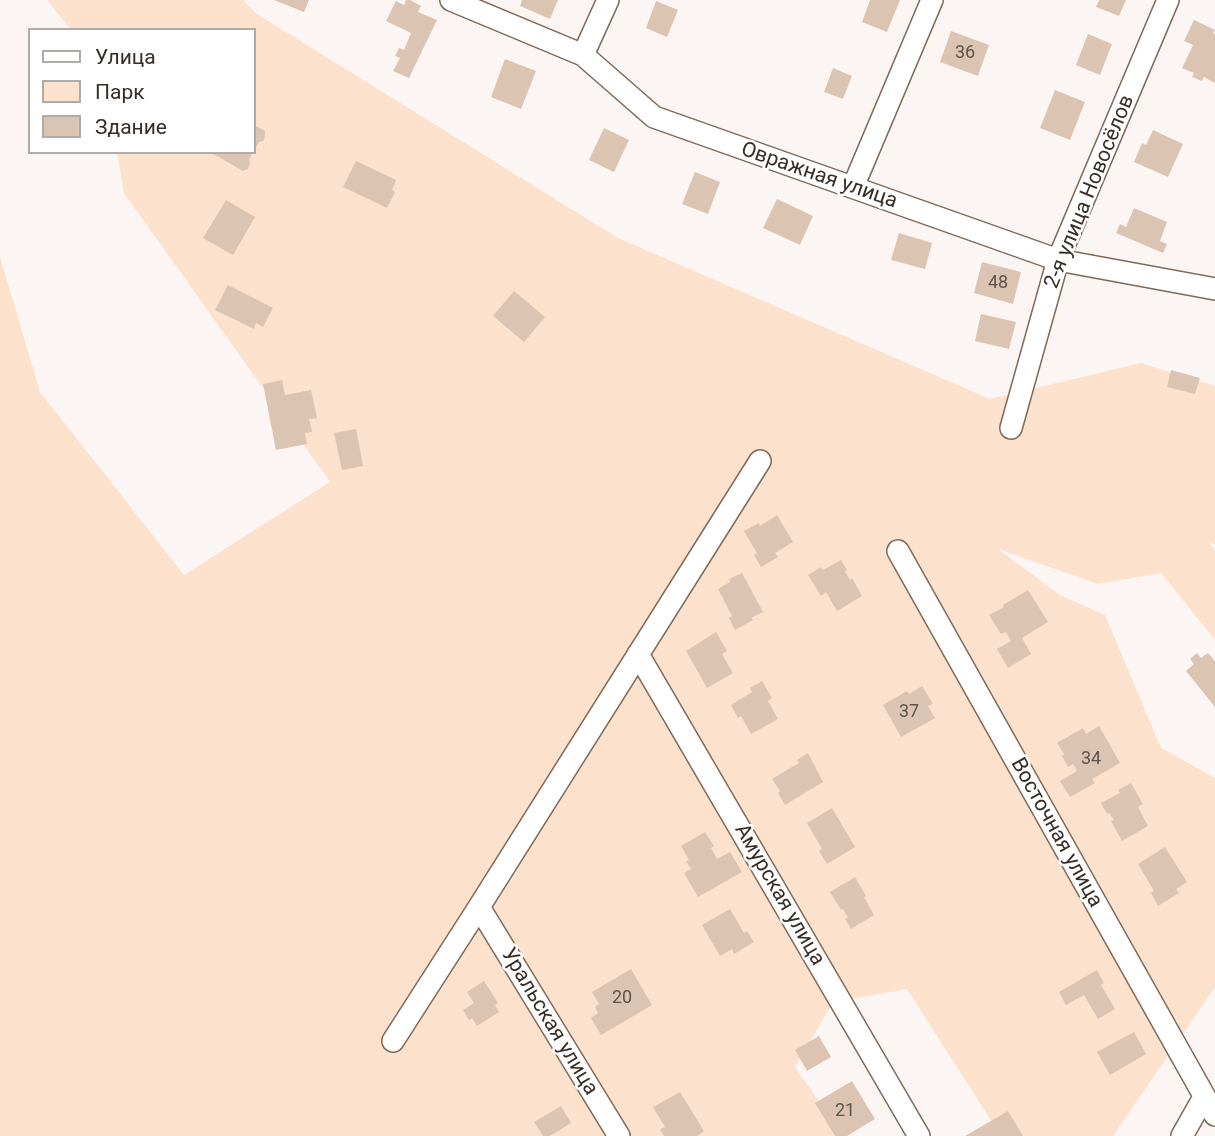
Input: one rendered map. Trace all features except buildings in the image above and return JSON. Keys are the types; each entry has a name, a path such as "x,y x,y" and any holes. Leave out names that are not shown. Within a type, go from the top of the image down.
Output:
{"street":[{"name":"Овражная улица","path":"451,0 583,55 654,117 1058,260 1215,289"},
{"path":"583,55 608,0"},
{"path":"853,187 932,0"},
{"name":"2-я улица Новосёлов","path":"1011,428 1058,260 1167,0"},
{"path":"393,1041 760,461"},
{"name":"Восточная улица","path":"898,551 1210,1106"},
{"name":"Амурская улица","path":"638,654 919,1136"},
{"name":"Уральская улица","path":"479,907 619,1136"},
{"path":"1182,1136 1210,1106"}],"green space":[{"path":"47,0 243,0 257,14 618,238 990,399 1141,363 1215,386 1215,545 1208,541 1215,551 1215,640 1161,573 1098,584 998,549 1060,595 1105,615 1161,748 1215,778 1215,987 1113,1136 1001,1136 907,989 833,1002 795,1067 843,1136 0,1136 0,257 40,392 184,575 330,482 124,193 117,154 256,154 256,28 69,28"}]}
